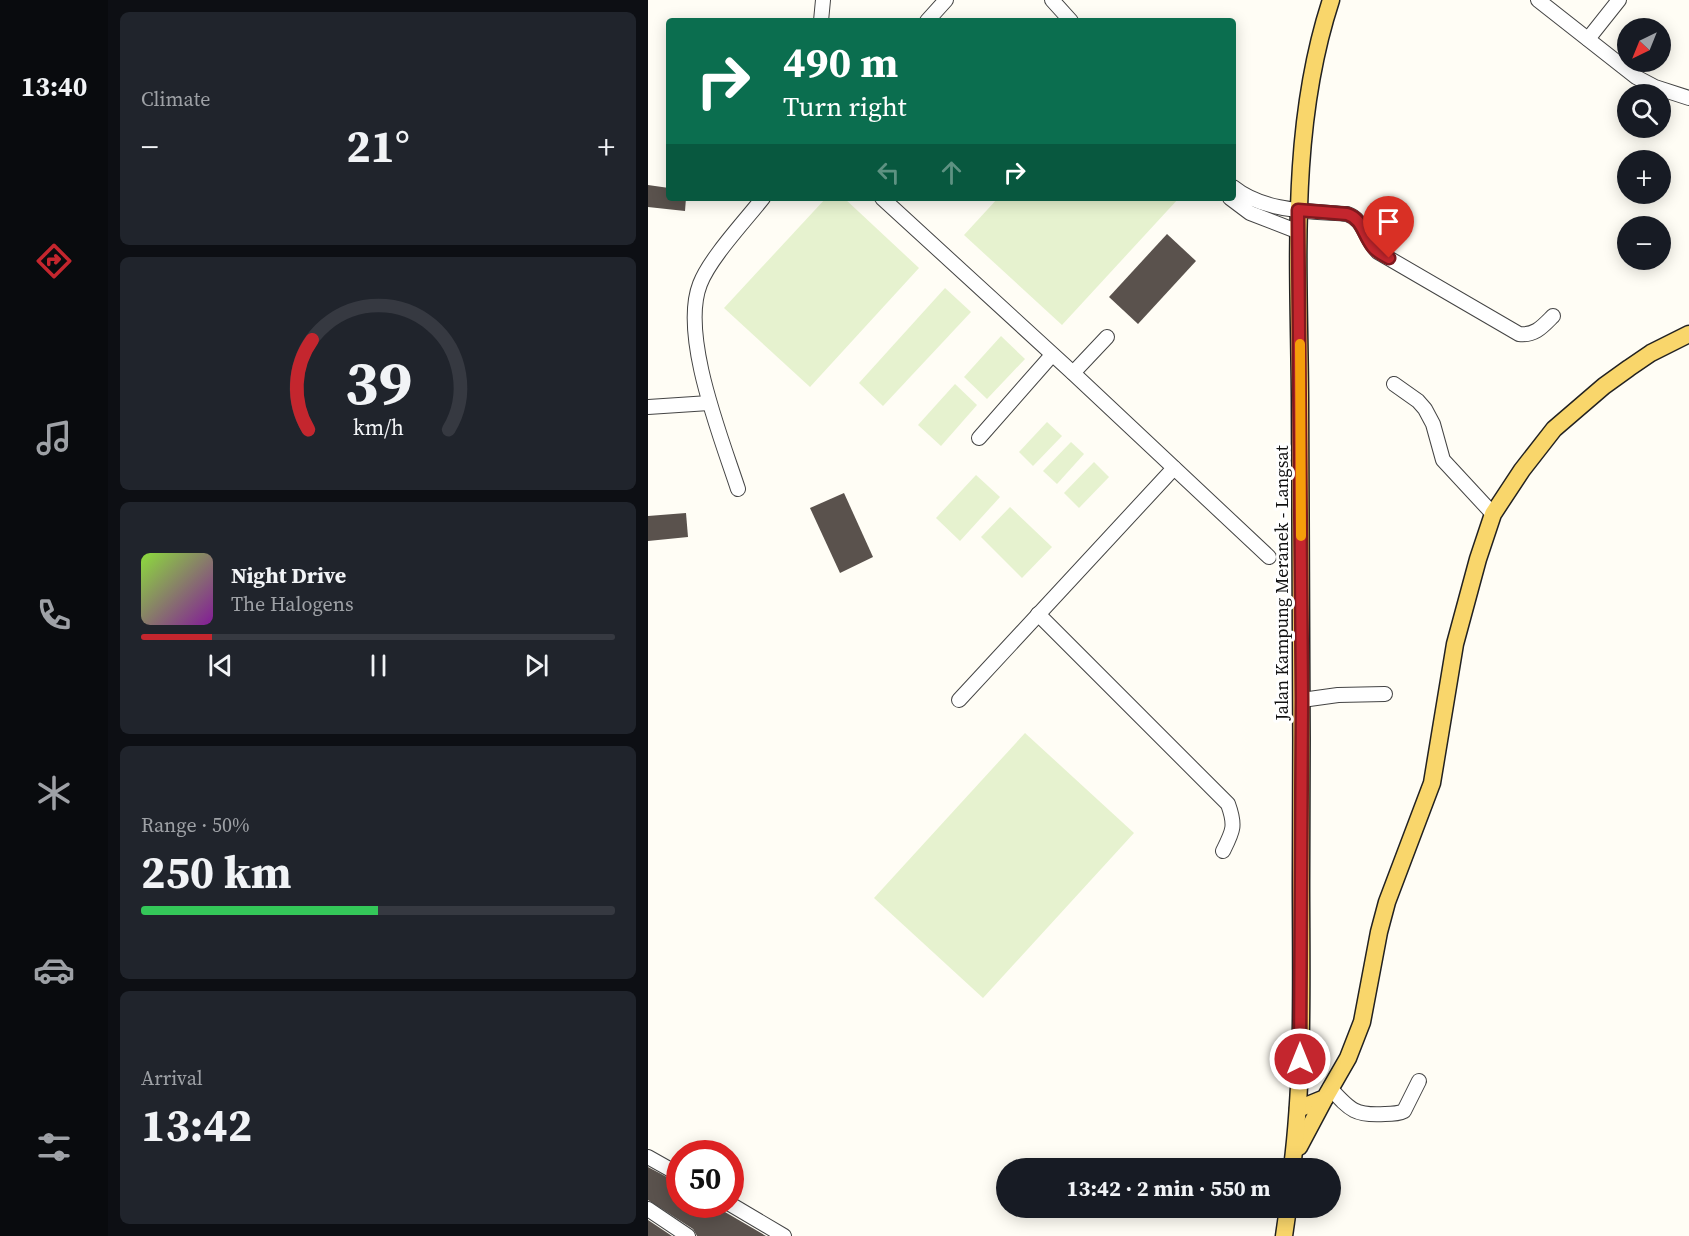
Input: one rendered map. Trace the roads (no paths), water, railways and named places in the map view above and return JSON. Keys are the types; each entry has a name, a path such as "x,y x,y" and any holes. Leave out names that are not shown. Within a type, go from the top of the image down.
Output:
{"main road":[{"name":"Jalan Kampung Meranek - Langsat","path":"1293,1158 1299,1088 1302,700 1298,210 1305,115 1314,62 1331,0"},
{"path":"1296,1158 1348,1058 1362,1022 1387,902 1432,783 1455,644 1493,514 1522,470 1554,429 1620,374 1652,353 1689,334"},
{"path":"1299,1088 1328,1093"},
{"path":"1298,1109 1328,1093"},
{"path":"1284,1236 1287,1218"}],"street":[{"path":"821,18 823,0"},
{"path":"930,18 946,0"},
{"path":"1052,0 1068,18"},
{"path":"1538,0 1647,84 1689,98"},
{"path":"1588,39 1619,0"},
{"path":"1236,189 1255,200 1273,206 1347,214 1358,219 1368,240 1378,252 1520,334 1531,334 1537,331 1553,316"},
{"path":"738,489 710,403 695,333 694,304 707,269 761,201"},
{"path":"885,201 1269,556"},
{"path":"1234,201 1250,213 1299,232"},
{"path":"1073,373 1107,337"},
{"path":"979,438 1052,355"},
{"path":"1394,384 1418,401 1425,409 1443,460 1493,514"},
{"path":"648,407 710,403"},
{"path":"959,700 1174,468"},
{"path":"1038,614 1228,804 1234,828 1223,851"},
{"path":"1302,700 1338,695 1385,694"},
{"path":"1328,1093 1362,1114 1397,1114 1404,1111 1419,1082"},
{"path":"648,1156 666,1167"},
{"path":"648,1209 688,1236"},
{"path":"744,1212 784,1236"}]}
